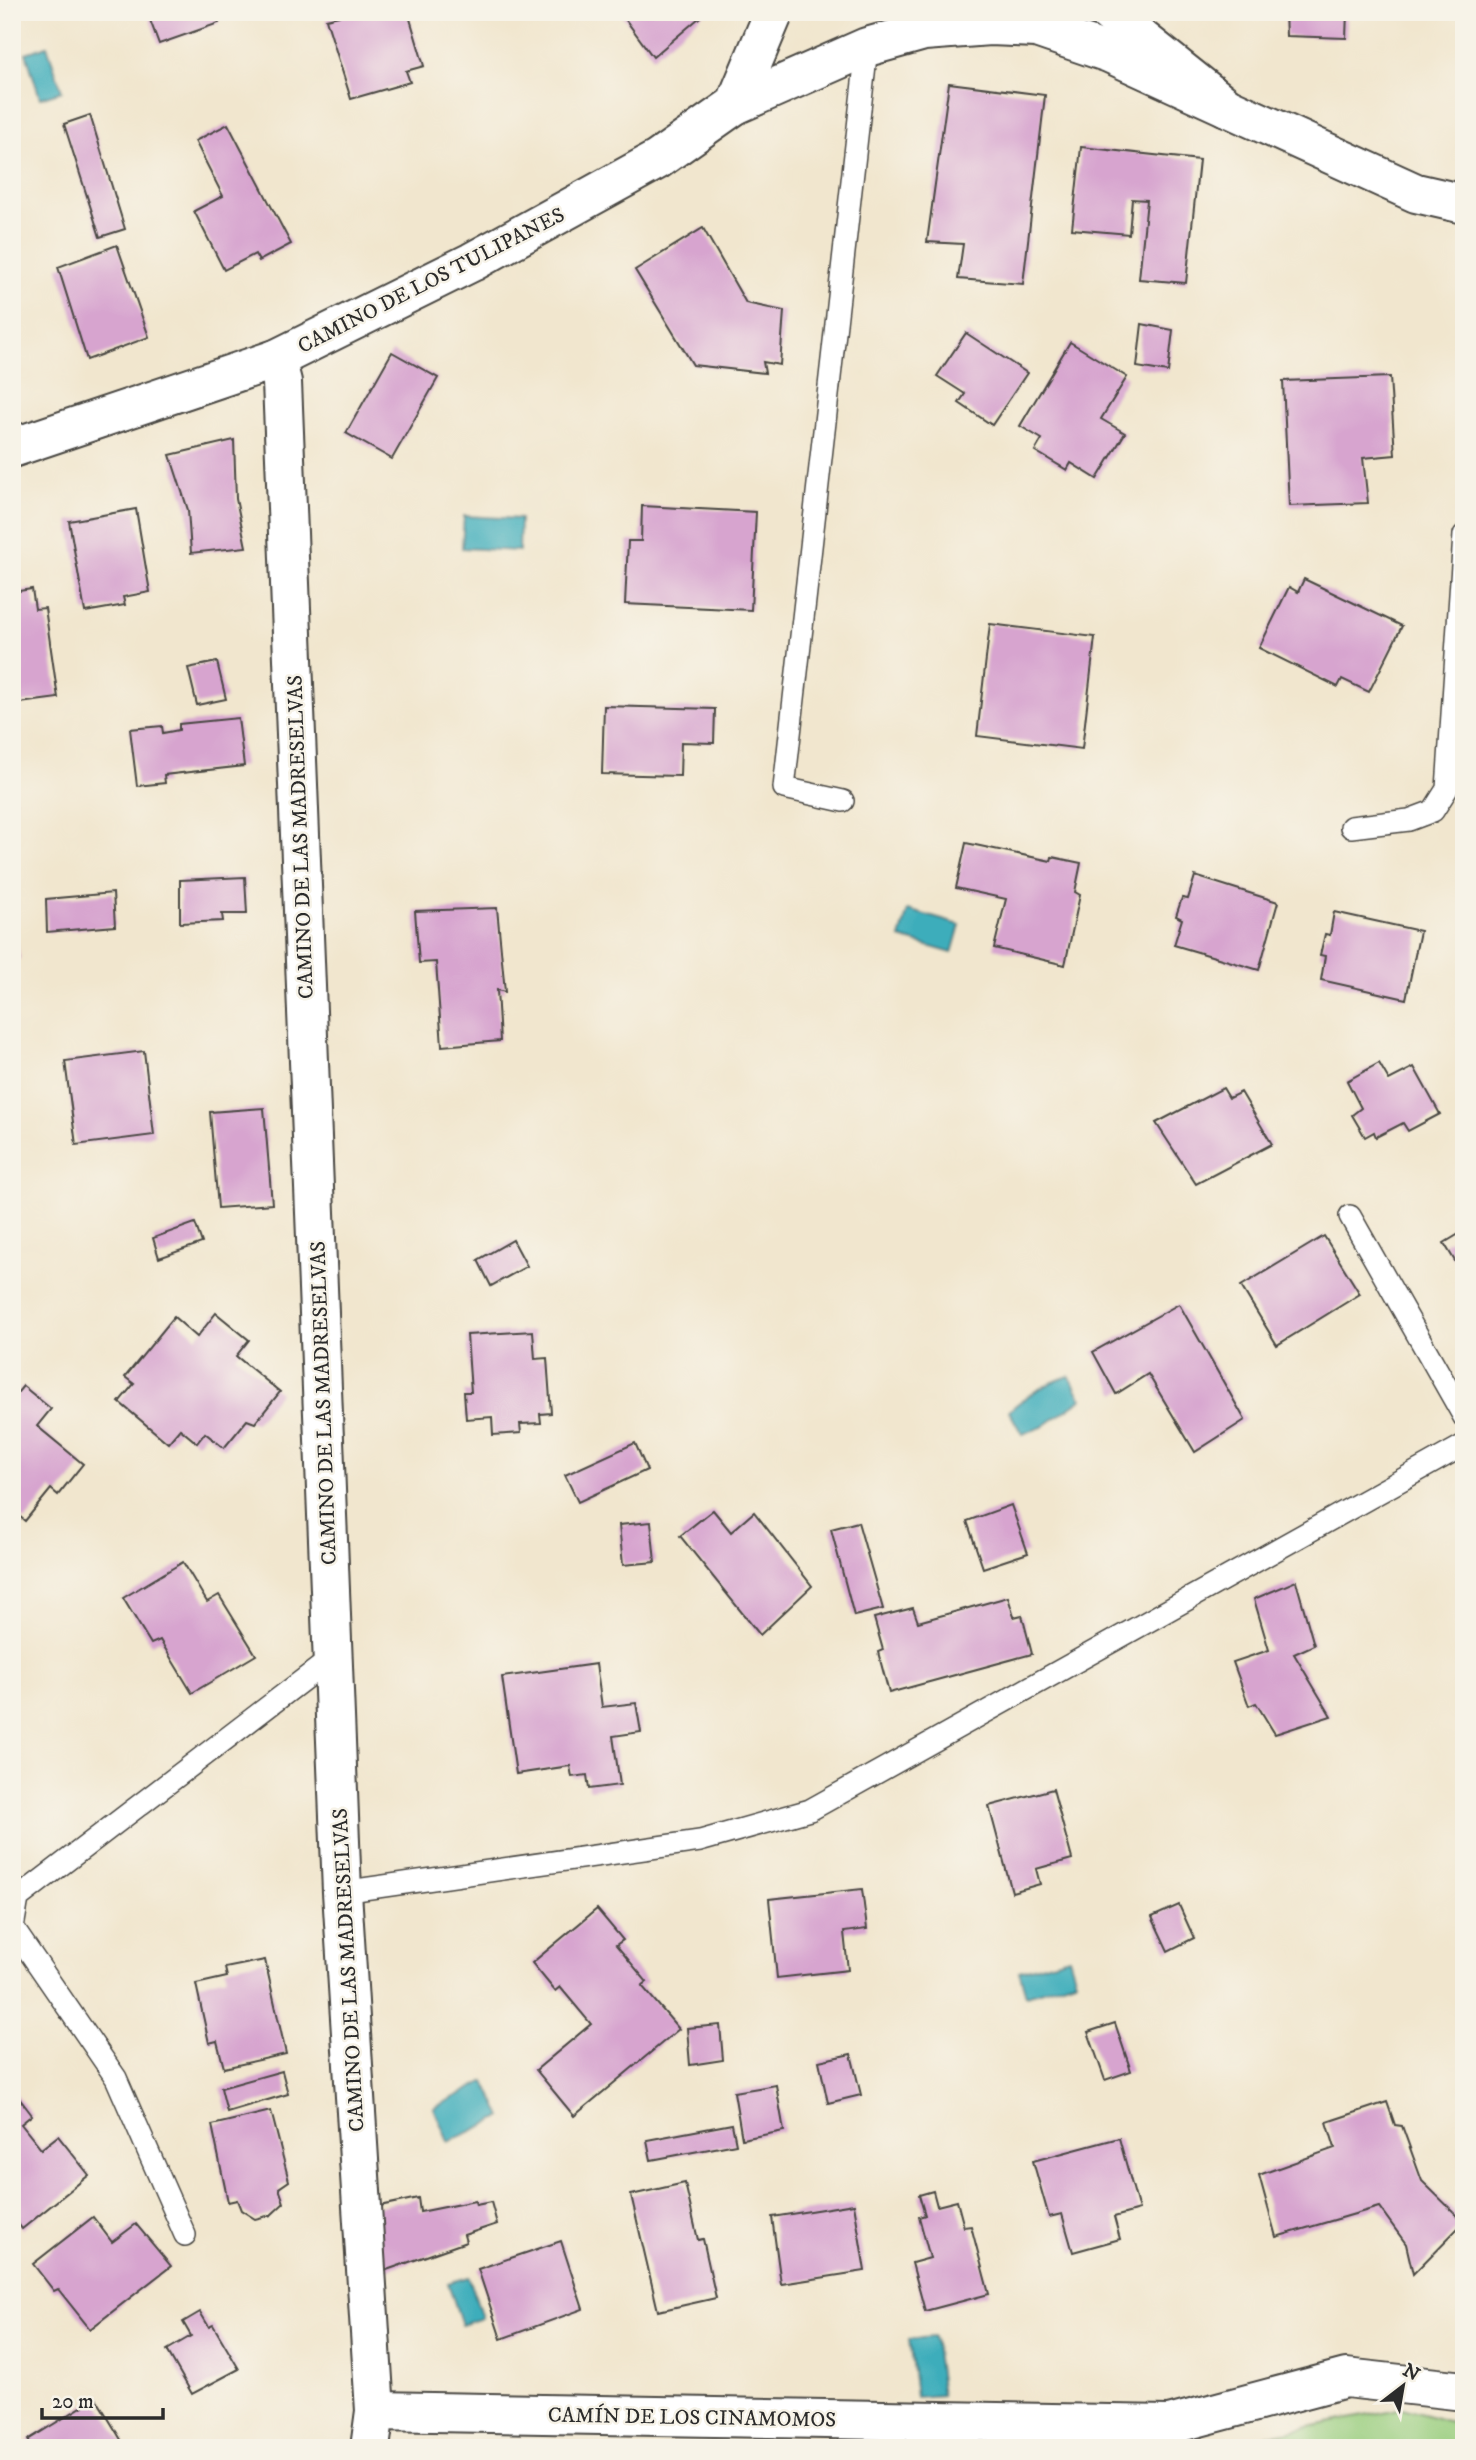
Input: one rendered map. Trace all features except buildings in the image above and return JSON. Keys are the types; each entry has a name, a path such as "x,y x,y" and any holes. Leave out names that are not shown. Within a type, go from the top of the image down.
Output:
{"street":[{"path":"735,105 774,12"},
{"path":"1108,12 1227,107 1416,193 1464,204"},
{"name":"CAMINO DE LOS TULIPANES","path":"12,449 276,359 471,262 646,166 735,105 867,47 924,31 1048,20 1109,53 1227,107"},
{"name":"CAMINO DE LAS MADRESELVAS","path":"276,359 282,382 342,1892 373,2429"},
{"name":"CAMÍN DE LOS CINAMOMOS","path":"373,2429 1169,2425 1346,2378 1464,2391"}],"lane":[{"path":"843,801 784,788 867,47"},
{"path":"1351,827 1409,820 1433,811 1447,789 1464,535"},
{"path":"1350,1216 1464,1417"},
{"path":"342,1892 700,1841 810,1810 1464,1445"},
{"path":"185,2235 116,2078 13,1928 18,1898 333,1657"}],"green space":[{"path":"1403,2408 1464,2426 1464,2448 1206,2448"}],"water":[{"path":"47,46 62,91 40,98 26,53"},
{"path":"464,516 520,519 519,551 462,548"},
{"path":"908,910 960,925 952,953 900,938"},
{"path":"1069,1376 1082,1399 1042,1427 1022,1434 1009,1411 1037,1390"},
{"path":"1069,1957 1076,1980 1026,1995 1019,1971"},
{"path":"485,2081 502,2117 448,2142 434,2108"},
{"path":"469,2277 482,2318 462,2325 448,2283"},
{"path":"934,2337 942,2395 916,2397 909,2339"}]}
